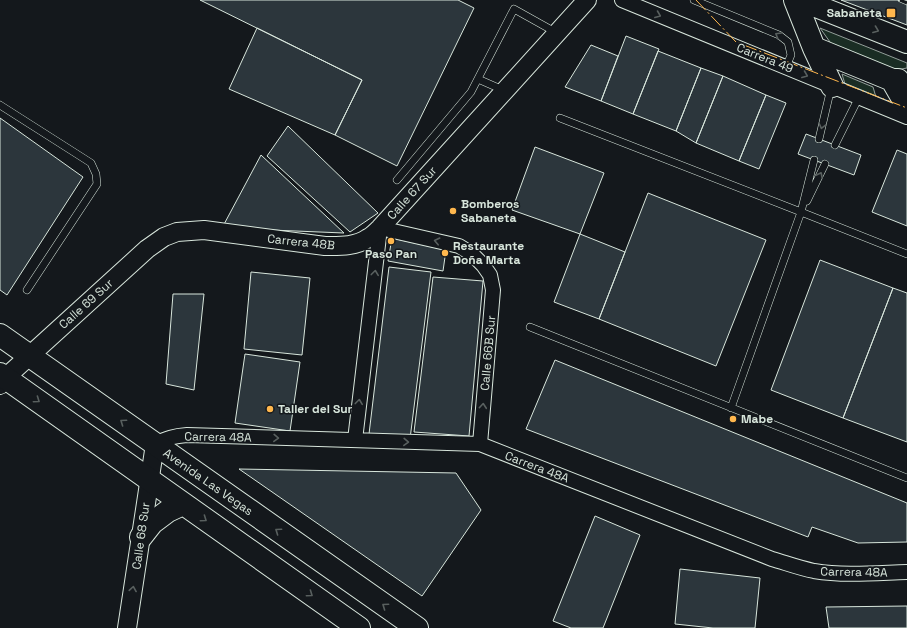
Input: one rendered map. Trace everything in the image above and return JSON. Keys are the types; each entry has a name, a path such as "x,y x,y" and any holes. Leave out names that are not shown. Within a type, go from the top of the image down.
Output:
{"main road":[{"path":"795,0 814,48 832,86"},
{"path":"800,0 907,42"},
{"path":"814,48 902,82 907,106"},
{"name":"Avenida Las Vegas","path":"0,336 416,628"},
{"path":"2,379 149,480 359,628"},
{"path":"141,537 152,522 168,511 183,504"}],"street":[{"name":"Calle 67 Sur","path":"355,440 380,228 587,0"},
{"name":"Carrera 49","path":"622,0 907,117"},
{"name":"Carrera 48B","path":"177,232 204,230 325,246 340,246 356,244 368,239 380,228"},
{"name":"Calle 66B Sur","path":"380,228 459,246 472,254 490,275 493,290 480,444"},
{"name":"Calle 69 Sur","path":"2,379 146,249 164,237 177,232"},
{"name":"Carrera 48A","path":"155,444 174,436 187,435 480,444 793,566 814,571 839,573 907,572"},
{"name":"Calle 68 Sur","path":"127,628 155,444"}],"lane":[{"path":"694,0 779,35 788,42 791,55 786,67"},
{"path":"397,180 471,92 514,9 557,33"},
{"path":"478,79 505,91"},
{"path":"819,139 832,86"},
{"path":"835,145 859,97"},
{"path":"0,104 91,163 96,174 97,184 27,290"},
{"path":"560,118 907,254"},
{"path":"730,408 801,212 814,160"},
{"path":"801,212 825,164"},
{"path":"530,327 907,478"}],"green space":[{"path":"820,28 907,63 907,68 890,71 835,49"},
{"path":"842,74 873,87 878,104 847,91"}],"building":[{"path":"200,0 458,0 474,8 397,166 335,135 362,80"},
{"name":"Sabaneta","path":"841,0 907,0 907,25"},
{"path":"257,28 362,80 335,135 229,89"},
{"path":"626,36 659,49 633,114 601,101"},
{"path":"591,45 618,56 601,101 565,87"},
{"path":"658,51 701,68 676,131 633,114"},
{"path":"701,68 723,76 696,143 676,131"},
{"path":"723,76 766,95 739,161 696,143"},
{"path":"766,95 786,103 759,169 739,161"},
{"path":"0,118 83,177 7,295 0,290"},
{"path":"288,126 378,213 350,232 267,156"},
{"path":"806,134 861,155 854,175 798,154"},
{"path":"535,147 604,173 580,234 512,210"},
{"path":"897,150 907,154 907,226 872,212"},
{"path":"261,155 344,233 222,228"},
{"path":"648,193 766,240 716,366 599,319"},
{"path":"580,234 625,252 599,319 554,302"},
{"path":"392,238 446,250 443,271 388,261"},
{"path":"820,260 893,288 843,418 771,390"},
{"path":"389,267 431,272 410,439 369,434"},
{"path":"251,272 310,278 302,355 244,349"},
{"path":"433,277 483,281 469,436 414,432"},
{"path":"893,288 907,293 907,442 843,418"},
{"path":"173,294 204,294 194,390 166,384"},
{"path":"245,354 300,362 290,431 235,423"},
{"path":"555,360 907,503 907,542 858,543 812,527 808,537 526,429"},
{"path":"239,469 456,473 481,510 422,596"},
{"path":"595,516 640,535 603,628 571,628 553,621"},
{"path":"680,569 760,578 755,628 713,628 675,624"},
{"path":"907,606 907,628 829,628 826,607"}],"railway":[{"path":"900,0 907,3"}],"power":[{"path":"696,0 736,42 907,108"}],"place":[{"name":"Sabaneta","path":"891,13"},
{"name":"Bomberos Sabaneta","path":"453,211"},
{"name":"Paso Pan","path":"391,241"},
{"name":"Restaurante Doña Marta","path":"445,253"},
{"name":"Taller del Sur","path":"270,409"},
{"name":"Mabe","path":"733,419"}]}
